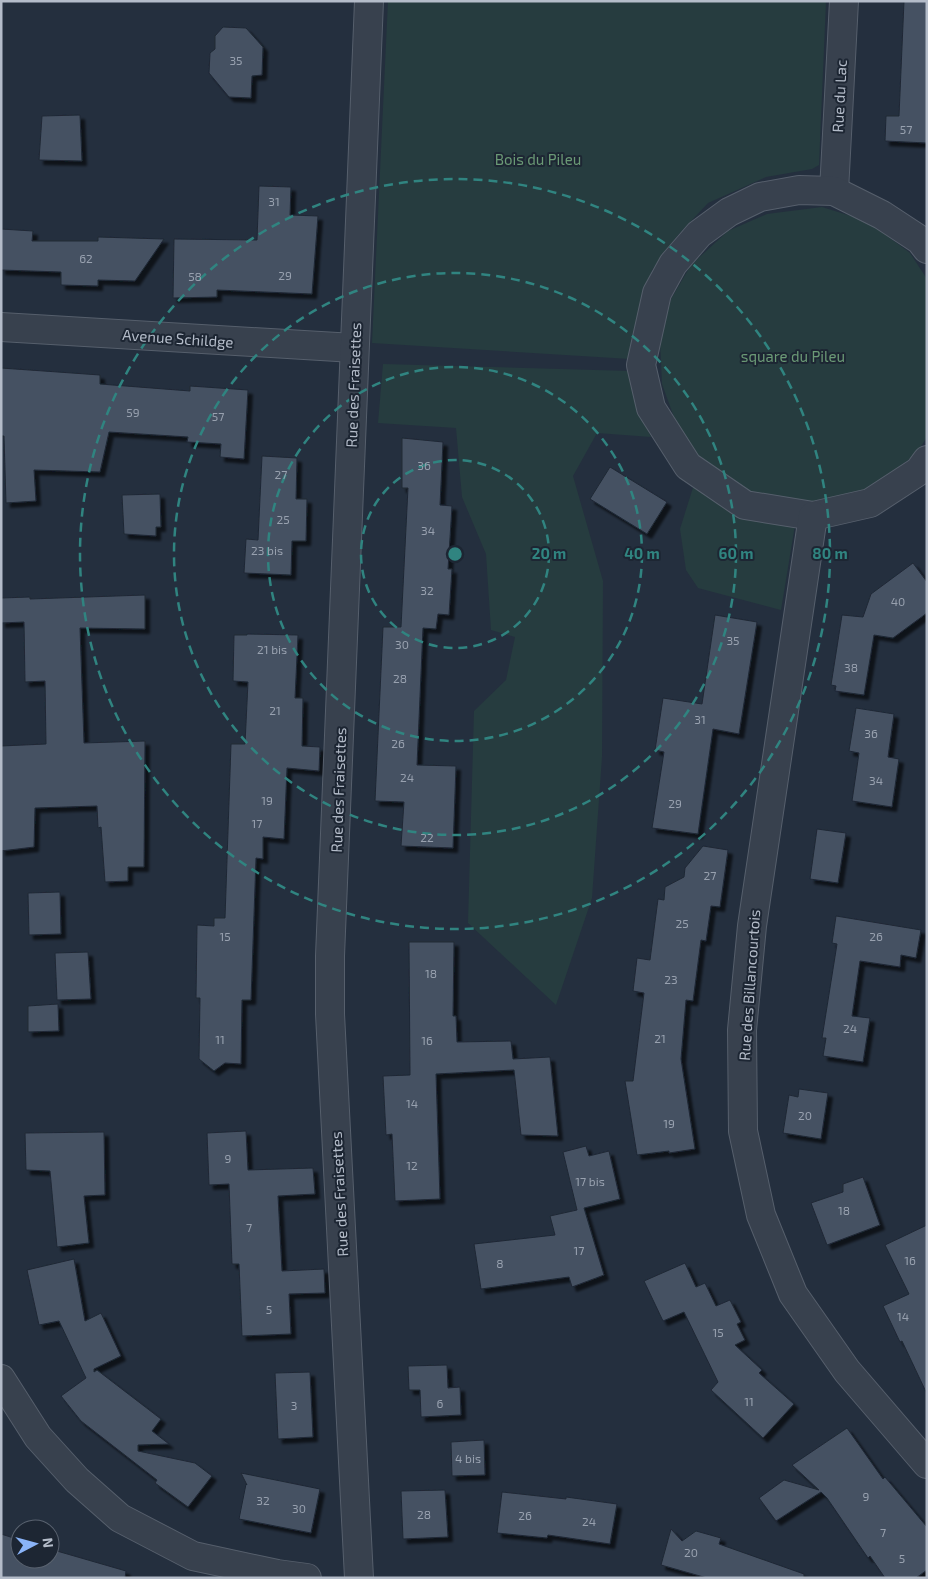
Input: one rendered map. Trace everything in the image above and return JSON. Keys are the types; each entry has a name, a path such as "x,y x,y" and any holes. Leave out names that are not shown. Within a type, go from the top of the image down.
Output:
{"street":[{"name":"Rue des Fraisettes","path":"359,1578 330,1014 330,956 369,1"},
{"name":"Rue du Lac","path":"834,191 844,1"},
{"path":"924,470 870,503 813,516 745,505 688,466 651,408 641,365 657,293 673,264 699,234 729,212 760,197 799,190 834,191 882,214 920,240 927,250"},
{"name":"Avenue Schildge","path":"1,327 354,348"},
{"name":"Rue des Billancourtois","path":"813,516 752,926 742,1030 743,1131 761,1215 794,1294 847,1371 927,1464"},
{"path":"1,1379 38,1437 77,1480 120,1518 193,1556 277,1574 307,1578"}],"green space":[{"name":"Bois du Pileu","path":"388,1 826,1 819,165 812,169 766,177 708,203 678,235 652,270 641,303 630,359 372,343"},
{"name":"square du Pileu","path":"822,207 867,221 910,253 927,279 927,437 916,454 870,489 810,504 745,490 698,456 679,431 662,384 660,341 671,299 691,265 728,231 767,214"},
{"path":"383,364 630,371 640,414 651,437 597,433 573,476 603,581 602,757 592,898 556,1005 468,923 474,711 506,680 515,637 491,630 486,554 462,497 456,428 378,423"},
{"path":"696,478 796,519 781,610 698,588 686,570 680,529"}],"building":[{"path":"904,1 927,1 927,143 885,141 886,116 899,116"},
{"path":"223,27 246,28 263,47 262,75 252,76 251,98 229,97 209,73 210,53 215,49 215,36"},
{"path":"80,115 82,161 39,160 42,116"},
{"path":"259,186 291,187 290,215 318,216 312,294 217,290 217,297 173,298 174,239 257,240"},
{"path":"1,229 33,231 32,241 98,241 98,237 164,239 135,281 98,280 98,286 61,285 61,272 1,270"},
{"path":"1,368 100,375 100,384 190,391 190,386 248,390 244,459 220,457 221,444 187,442 188,437 109,432 100,472 34,470 36,501 6,503 4,436 1,436"},
{"path":"402,438 443,442 440,505 452,506 448,569 452,569 449,615 438,614 436,629 423,628 417,765 456,766 453,848 401,846 404,802 375,801 383,627 401,627 408,488 402,488"},
{"path":"262,456 297,458 296,499 307,499 306,541 292,541 291,575 244,573 246,539 258,540"},
{"path":"610,467 667,502 647,534 590,499"},
{"path":"160,494 161,527 156,527 156,536 124,534 122,495"},
{"path":"913,563 927,582 927,613 893,638 874,635 864,695 835,691 836,686 831,685 842,615 863,617 871,594"},
{"path":"145,595 145,629 80,628 84,743 145,741 144,867 128,867 128,881 105,882 101,827 98,828 97,806 35,808 34,847 1,851 1,746 46,744 45,681 25,682 24,622 1,623 1,598 30,597 30,599"},
{"path":"715,615 757,622 739,734 713,729 698,834 652,828 664,752 655,750 663,698 702,704"},
{"path":"234,635 298,635 295,698 303,698 302,746 320,747 319,771 287,768 284,839 263,837 263,859 256,858 251,1000 242,1000 241,1064 225,1063 214,1071 199,1059 200,998 196,998 197,925 214,926 214,918 225,918 231,744 245,744 248,682 233,681"},
{"path":"856,708 894,714 888,757 899,759 892,807 852,801 859,753 849,751"},
{"path":"817,829 846,833 838,883 810,879"},
{"path":"703,846 728,850 720,907 711,906 706,941 701,940 693,1001 686,1000 681,1059 695,1149 637,1155 625,1081 633,1081 644,993 633,991 637,958 650,960 658,899 664,900 665,887 684,877 685,868"},
{"path":"60,892 61,934 29,935 28,893"},
{"path":"836,916 921,930 916,958 901,955 900,967 860,961 852,1016 870,1018 863,1062 823,1056 826,1038 822,1038 837,944 832,943"},
{"path":"409,942 454,942 453,1016 456,1016 457,1042 511,1041 513,1059 550,1057 558,1136 521,1135 514,1070 436,1074 440,1199 395,1201 392,1134 386,1135 383,1076 410,1075"},
{"path":"88,952 91,999 57,1000 55,953"},
{"path":"58,1004 59,1031 28,1032 28,1006"},
{"path":"799,1089 828,1093 821,1139 783,1133 789,1095 798,1097"},
{"path":"246,1131 248,1170 313,1168 315,1194 278,1196 282,1271 324,1269 325,1293 289,1294 291,1334 242,1336 239,1264 232,1264 229,1184 209,1185 207,1133"},
{"path":"104,1132 105,1195 84,1196 89,1243 57,1247 50,1171 26,1170 25,1133"},
{"path":"586,1146 589,1156 609,1151 620,1199 584,1208 604,1275 572,1287 569,1277 481,1289 474,1244 555,1235 550,1216 577,1210 563,1152"},
{"path":"863,1177 880,1225 827,1245 811,1203 843,1192 843,1184"},
{"path":"927,1225 927,1394 883,1306 909,1294 885,1245"},
{"path":"74,1259 85,1321 101,1313 121,1356 94,1369 94,1372 97,1370 161,1419 152,1431 169,1444 138,1445 138,1451 195,1463 212,1476 188,1507 155,1483 157,1480 81,1421 61,1396 86,1378 59,1321 39,1325 27,1270"},
{"path":"685,1263 696,1287 705,1283 716,1306 730,1300 741,1322 737,1324 745,1340 735,1345 762,1370 759,1373 794,1404 763,1438 711,1390 718,1382 684,1312 663,1321 644,1281"},
{"path":"447,1365 448,1388 460,1387 461,1415 421,1417 420,1390 409,1390 408,1366"},
{"path":"310,1372 313,1437 278,1439 275,1373"},
{"path":"847,1428 883,1479 885,1477 927,1527 927,1570 916,1578 885,1578 870,1556 868,1558 821,1492 776,1521 759,1498 784,1480 819,1490 792,1465"},
{"path":"484,1440 485,1475 452,1476 451,1442"},
{"path":"241,1473 320,1489 311,1533 239,1519 247,1485"},
{"path":"445,1490 448,1537 403,1539 401,1491"},
{"path":"502,1492 566,1499 566,1497 617,1504 610,1544 548,1535 547,1538 497,1533"},
{"path":"671,1529 682,1541 696,1531 721,1538 719,1544 804,1574 804,1578 707,1578 661,1565"},
{"path":"1,1534 10,1537 10,1569 60,1569 60,1552 126,1571 125,1578 1,1578"}]}
